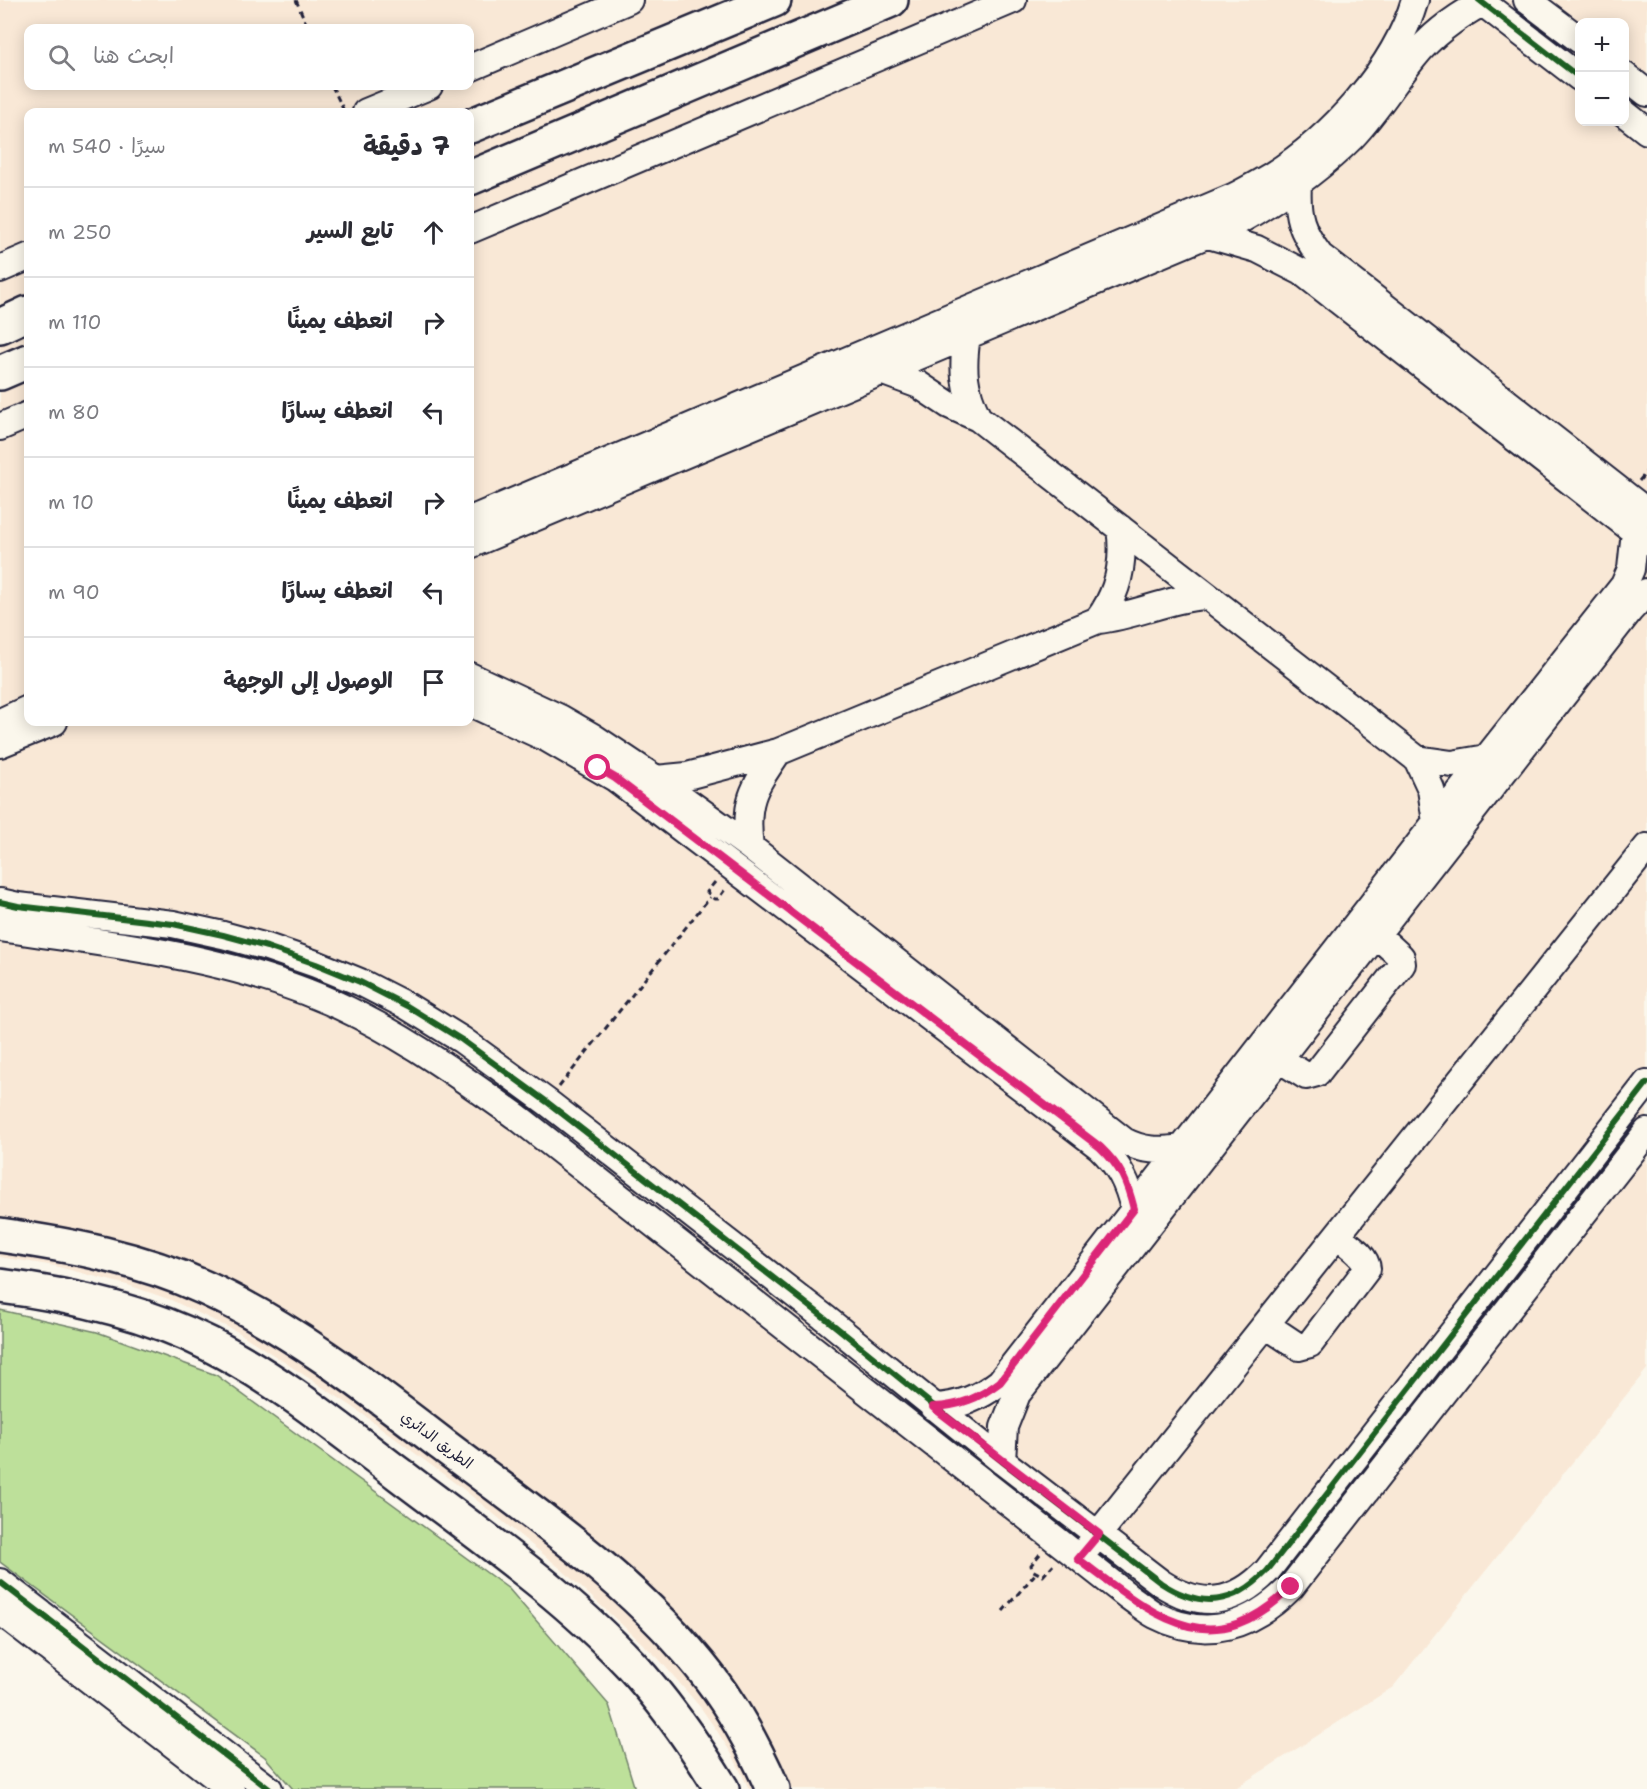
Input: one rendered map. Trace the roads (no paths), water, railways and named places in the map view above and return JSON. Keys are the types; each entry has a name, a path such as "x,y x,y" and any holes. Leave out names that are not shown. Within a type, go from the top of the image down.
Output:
{"main road":[{"path":"474,124 774,0"},
{"path":"474,173 891,0"},
{"path":"0,326 24,316"},
{"path":"0,373 24,364"},
{"name":"الطريق الدائري","path":"0,1236 69,1246 114,1256 202,1287 245,1307 284,1331 423,1429 599,1564 668,1630 710,1678 728,1704 745,1731 773,1789"},
{"path":"0,1286 64,1295 113,1307 161,1323 208,1344 252,1368 294,1396 532,1574 599,1633 631,1665 667,1707 699,1751 722,1789"},
{"path":"392,1469 423,1429"},
{"path":"631,1665 668,1630"}],"street":[{"path":"474,66 629,0"},
{"path":"474,228 1013,0"},
{"path":"474,543 598,478 1234,196 1272,176 1340,120 1367,88 1400,38 1415,0"},
{"path":"1527,0 1575,36"},
{"path":"474,519 598,478 881,371 1238,222 1267,206 1325,163 1353,136 1383,101 1415,56 1434,36 1481,1 1575,74"},
{"path":"1629,79 1647,93"},
{"path":"376,108 419,90"},
{"path":"1629,117 1647,131"},
{"path":"1298,184 1297,203 1300,223 1320,256 1473,390"},
{"path":"933,1407 951,1406 969,1401 986,1393 1000,1382 1180,1148 1220,1115 1279,1059 1377,935 1496,758 1624,585 1643,528 1473,390 1302,272 1257,249 1205,234"},
{"path":"0,269 24,259"},
{"path":"967,335 963,370 965,387 978,418"},
{"path":"881,371 919,385 949,405 978,418 1417,759 1431,789 1436,822"},
{"path":"0,427 24,417"},
{"path":"1098,620 1109,605 1120,575 1122,543 1120,528"},
{"path":"1002,1461 1004,1426 1017,1394 1436,822 1647,592"},
{"path":"656,779 698,773 778,752 1098,620 1115,618 1172,601 1207,596"},
{"path":"474,678 560,718 656,779 750,847 1124,1141 1149,1150 1180,1148"},
{"path":"474,705 548,739 615,778 1062,1118 1112,1158 1128,1185 1134,1209"},
{"path":"0,722 24,711"},
{"path":"0,744 44,726"},
{"path":"750,847 748,809 753,790 778,752"},
{"path":"1417,759 1452,764 1496,758"},
{"path":"1078,1559 1647,847"},
{"path":"8,916 173,924 267,947 316,964 407,1005 462,1040 547,1102 825,1318 1002,1461 1178,1594 1197,1600 1216,1600 1236,1595 1253,1585 1267,1571 1647,1083"},
{"path":"8,916 215,963 265,977 312,994 359,1015 403,1040 446,1066 520,1119 1078,1559 1155,1615 1178,1624 1203,1628 1228,1626 1252,1618 1273,1605 1291,1587 1647,1132"},
{"path":"1279,1059 1306,1076 1317,1073 1402,964 1401,957 1377,935"},
{"path":"1591,1155 1615,1173"},
{"path":"1266,1325 1294,1345 1305,1347 1310,1344 1344,1302 1364,1276 1367,1262 1337,1236"},
{"path":"806,1343 825,1318"},
{"path":"0,1582 269,1789"},
{"path":"0,1611 231,1789"}]}
